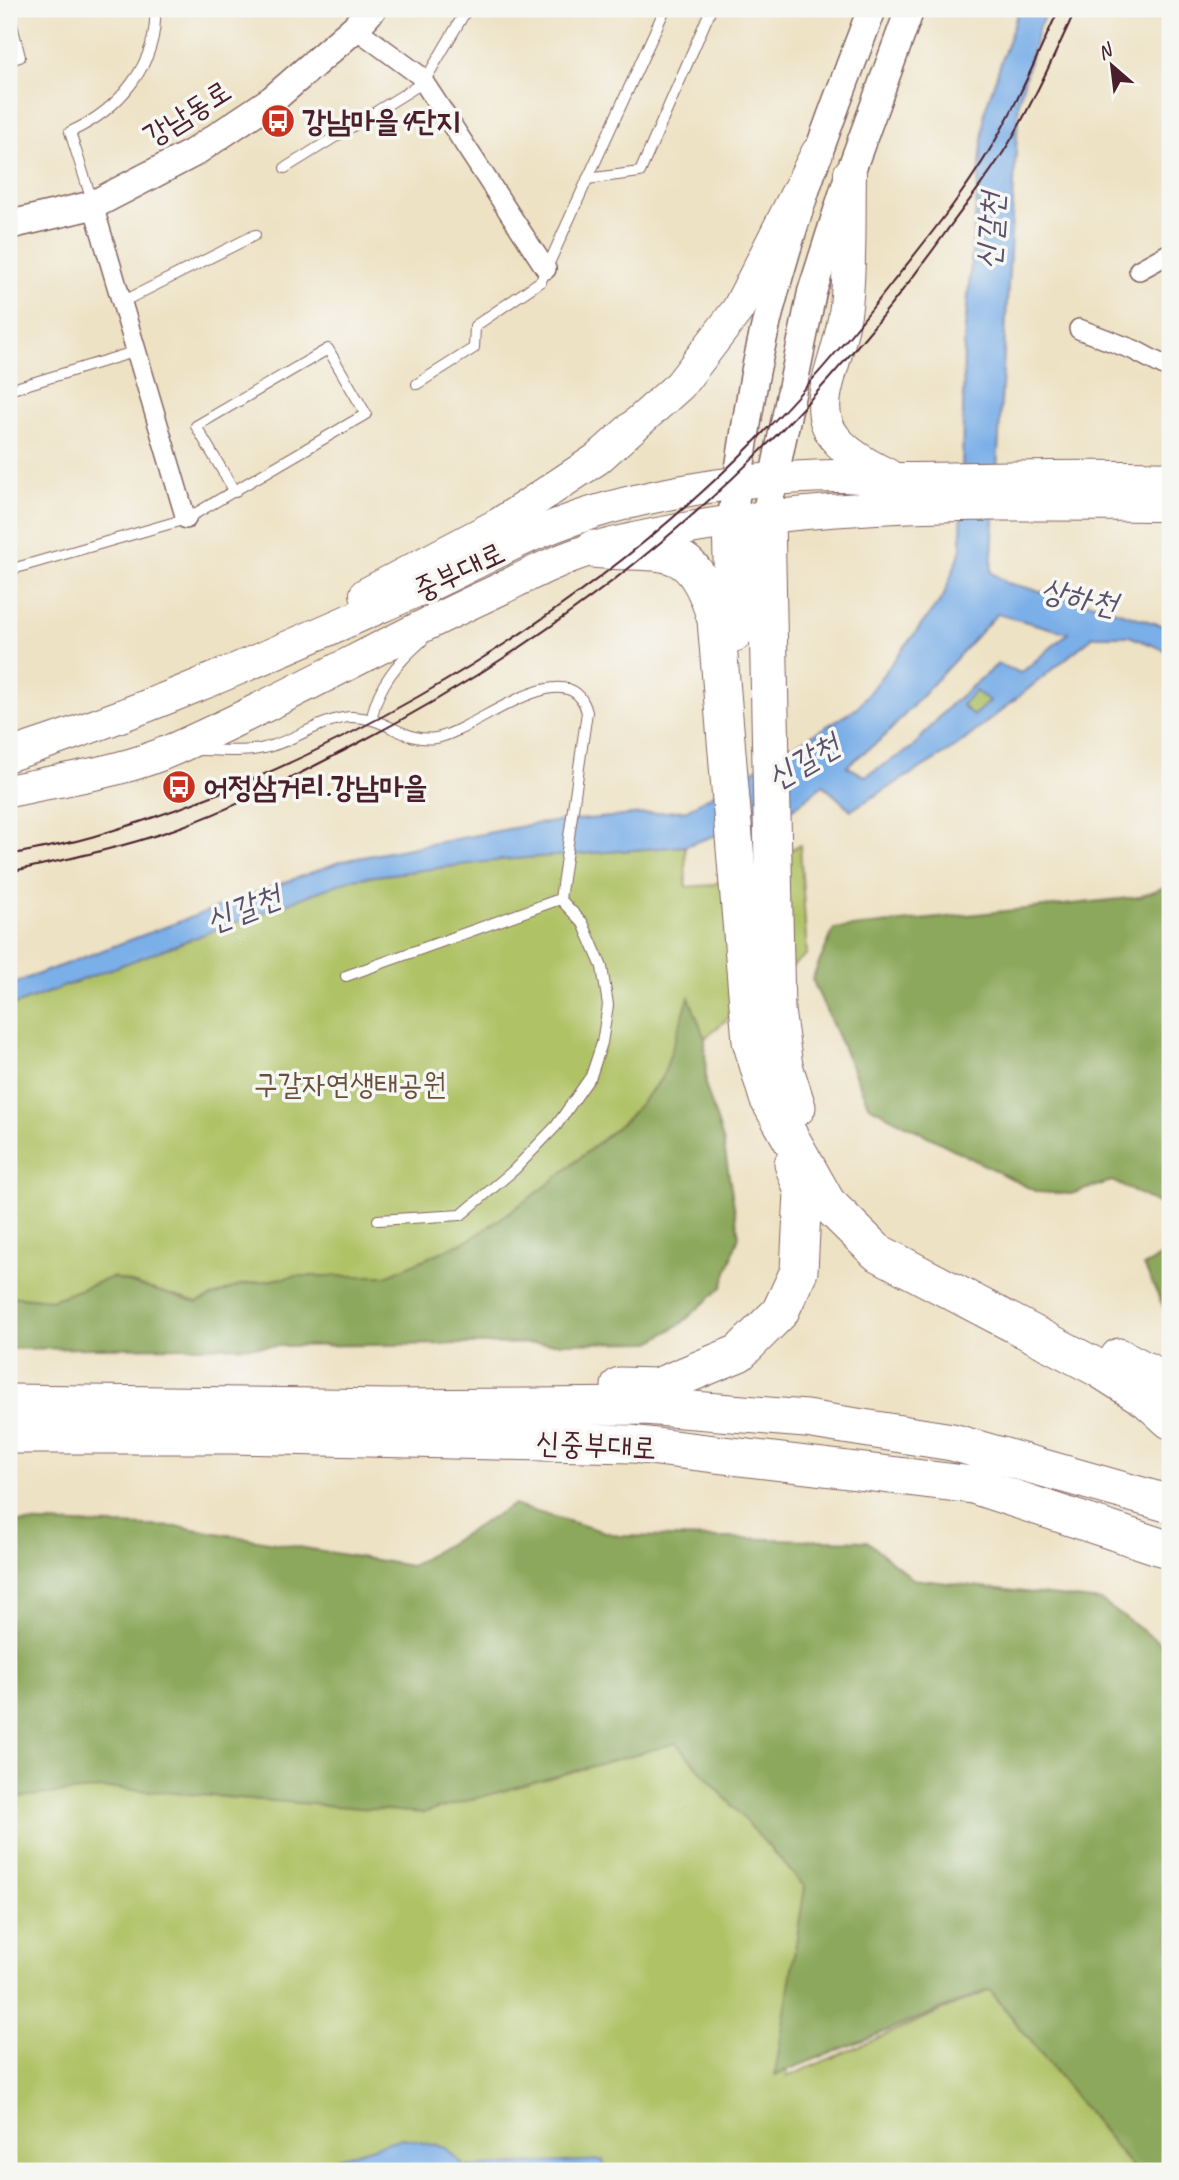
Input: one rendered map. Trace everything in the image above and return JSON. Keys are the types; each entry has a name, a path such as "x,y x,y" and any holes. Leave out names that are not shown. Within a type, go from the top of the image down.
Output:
{"highway":[{"path":"748,519 767,560 776,1011 784,1066 802,1124 860,1207 900,1239 1001,1297 1170,1383"},
{"path":"740,910 732,565 748,519"},
{"path":"9,1378 657,1387 739,1353 780,1312 799,1271 803,1192 768,1098 751,1041 716,620 709,594 691,566 668,551 630,553 593,549"},
{"path":"768,1098 827,1203 877,1252 1098,1368 1148,1400 1170,1420"},
{"name":"신중부대로","path":"9,1403 391,1408 643,1406 806,1419 952,1442 1170,1504"},
{"name":"신중부대로","path":"9,1435 244,1435 632,1444 973,1485 1170,1550"}],"main road":[{"path":"748,519 738,484 756,369 773,297 817,153 872,9"},
{"path":"748,519 773,479 812,292 850,173 911,9"},
{"name":"강남동로","path":"9,225 93,205 193,153 272,100 364,18"},
{"path":"257,660 391,579 520,510 597,459 680,385 738,309 817,153"},
{"path":"850,173 846,308 822,402 833,438 857,461 895,479"},
{"name":"중부대로","path":"9,755 87,730 257,660 565,522 650,499 773,479 836,476 895,479 929,492"},
{"path":"929,492 1099,490 1170,478"},
{"path":"1099,490 1170,505"},
{"name":"중부대로","path":"9,791 93,773 172,750 462,607 593,549 748,519 929,492"},
{"path":"9,746 87,730"},
{"path":"9,809 83,792 172,750"}],"street":[{"path":"364,18 419,75 546,269"},
{"path":"93,205 186,519"},
{"path":"1139,270 1170,253"},
{"path":"1079,329 1134,350 1170,369"}],"lane":[{"path":"93,205 70,132 113,104 142,72 156,32 155,9"},
{"path":"285,168 424,82 467,9"},
{"path":"417,384 474,348 475,326 541,281 665,9"},
{"path":"587,179 640,172 711,9"},
{"path":"9,13 20,58 9,60"},
{"path":"122,302 255,235"},
{"path":"9,570 186,519 235,492 366,414 328,349 196,426 235,492"},
{"path":"9,390 136,351"},
{"path":"372,717 375,700 397,663 462,607"},
{"path":"172,750 262,749 346,718 372,717 408,736 439,738 539,690 558,686 572,688 584,699 587,712 560,899"},
{"path":"346,976 560,899"},
{"path":"378,1220 461,1215 514,1170 556,1126 591,1076 602,1043 608,1005 603,967 583,923 560,899"}],"green space":[{"path":"975,690 990,701 973,716 962,705"},
{"name":"구갈자연생태공원","path":"800,845 807,954 714,1030 663,1076 628,1118 545,1187 473,1238 386,1277 296,1276 240,1285 197,1303 112,1277 52,1300 9,1296 9,1007 352,879 500,860 685,846 686,887 712,885"},
{"path":"1170,885 1170,1209 1112,1181 1071,1194 1037,1192 869,1106 812,979 834,929 1139,897"},
{"path":"689,997 705,1039 706,1087 723,1140 739,1236 722,1287 682,1323 651,1342 9,1349 9,1296 52,1300 112,1277 197,1303 240,1285 296,1276 386,1276 473,1238 545,1187 628,1118 662,1079"},
{"path":"1170,1251 1170,1310 1164,1308 1144,1266"},
{"path":"513,1505 619,1536 867,1541 913,1579 1101,1601 1170,1650 1170,2171 1135,2171 990,1990 775,2075 805,1887 676,1743 423,1813 112,1788 9,1798 9,1522 181,1527 411,1566"},
{"path":"676,1742 805,1887 787,2077 990,1990 1135,2171 9,2171 9,1789"}],"water":[{"name":"신갈천","path":"1019,9 1048,9 1039,27 1019,100 991,572 1007,583 1094,604 1170,628 1170,652 1129,636 1094,636 956,747 851,810 823,785 794,808 685,846 501,860 352,879 9,1007 9,985 342,861 534,824 687,810 857,708 943,597 961,550 964,341 985,110","holes":["997,614 1068,633 1021,673 998,664 950,705 913,747 865,776 847,766 885,736","975,691 990,701 973,716 962,705"]},
{"path":"402,2138 446,2148 465,2167 603,2160 605,2171 308,2171 312,2166"}],"tram line":[{"path":"9,855 87,838 179,808 260,776 340,738 419,696 496,650 569,600 638,547 729,467 778,417 848,338 922,245 967,185 993,144 1059,9"},
{"path":"9,872 155,836 242,802 307,770 438,699 522,646 602,589 678,528 749,462 817,392 882,317 1002,155 1036,93 1076,9"}],"place":[{"name":"강남마을4단지","path":"278,121"},
{"name":"어정삼거리.강남마을","path":"179,787"}],"water label":[{"name":"상하천","path":"1079,597"}]}
